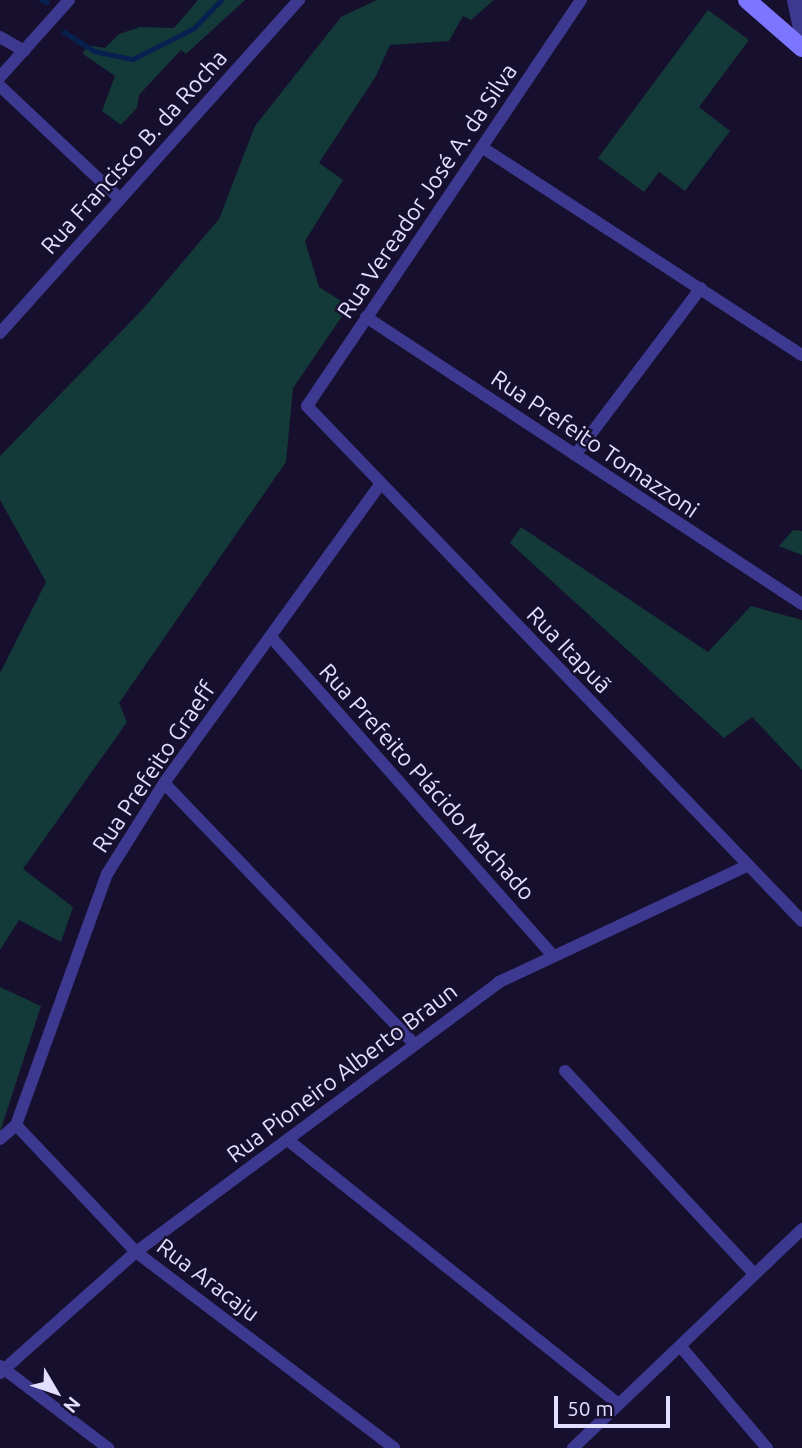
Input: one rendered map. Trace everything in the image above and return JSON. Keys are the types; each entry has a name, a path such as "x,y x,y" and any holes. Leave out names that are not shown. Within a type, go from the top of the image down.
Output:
{"main road":[{"path":"747,0 802,48"}],"street":[{"path":"0,77 69,0"},
{"name":"Rua Francisco B. da Rocha","path":"0,332 299,0"},
{"name":"Rua Vereador José A. da Silva","path":"307,406 581,0"},
{"path":"795,0 802,33"},
{"path":"0,37 23,51"},
{"path":"0,86 120,199"},
{"path":"483,148 802,355"},
{"path":"575,455 701,288"},
{"name":"Rua Prefeito Tomazzoni","path":"366,317 802,604"},
{"name":"Rua Itapuã","path":"307,406 802,921"},
{"name":"Rua Prefeito Graeff","path":"0,1139 16,1125 107,874 164,783 380,483"},
{"name":"Rua Prefeito Plácido Machado","path":"271,637 552,955"},
{"path":"164,783 412,1042"},
{"name":"Rua Pioneiro Alberto Braun","path":"1,1369 136,1252 289,1141 412,1042 499,982 747,866"},
{"path":"565,1071 754,1274"},
{"name":"Rua Aracaju","path":"16,1125 136,1252 394,1448"},
{"path":"289,1141 618,1404"},
{"path":"573,1448 802,1229"},
{"path":"681,1347 767,1448"},
{"path":"1,1369 108,1448"}],"green space":[{"path":"198,0 245,0 186,54 181,50 139,95 137,108 121,125 102,111 115,76 83,54 87,45 105,48 119,34 140,27 174,28"},
{"path":"377,0 494,0 471,20 463,16 449,41 390,45 376,76 319,163 343,180 305,241 319,287 349,306 293,388 286,462 119,703 127,722 23,869 73,907 61,942 19,920 0,950 0,673 46,582 0,500 0,456 143,309 219,219 255,126 341,17"},
{"path":"708,10 749,40 699,107 730,131 685,191 659,172 644,192 598,158"},
{"path":"521,527 708,652 751,606 802,620 802,770 752,717 724,738 510,543"},
{"path":"793,530 802,531 802,555 779,546"},
{"path":"0,987 41,1006 0,1132"}],"waterway":[{"path":"42,0 47,2"},
{"path":"64,32 94,51 133,59 194,28 221,0"}]}
